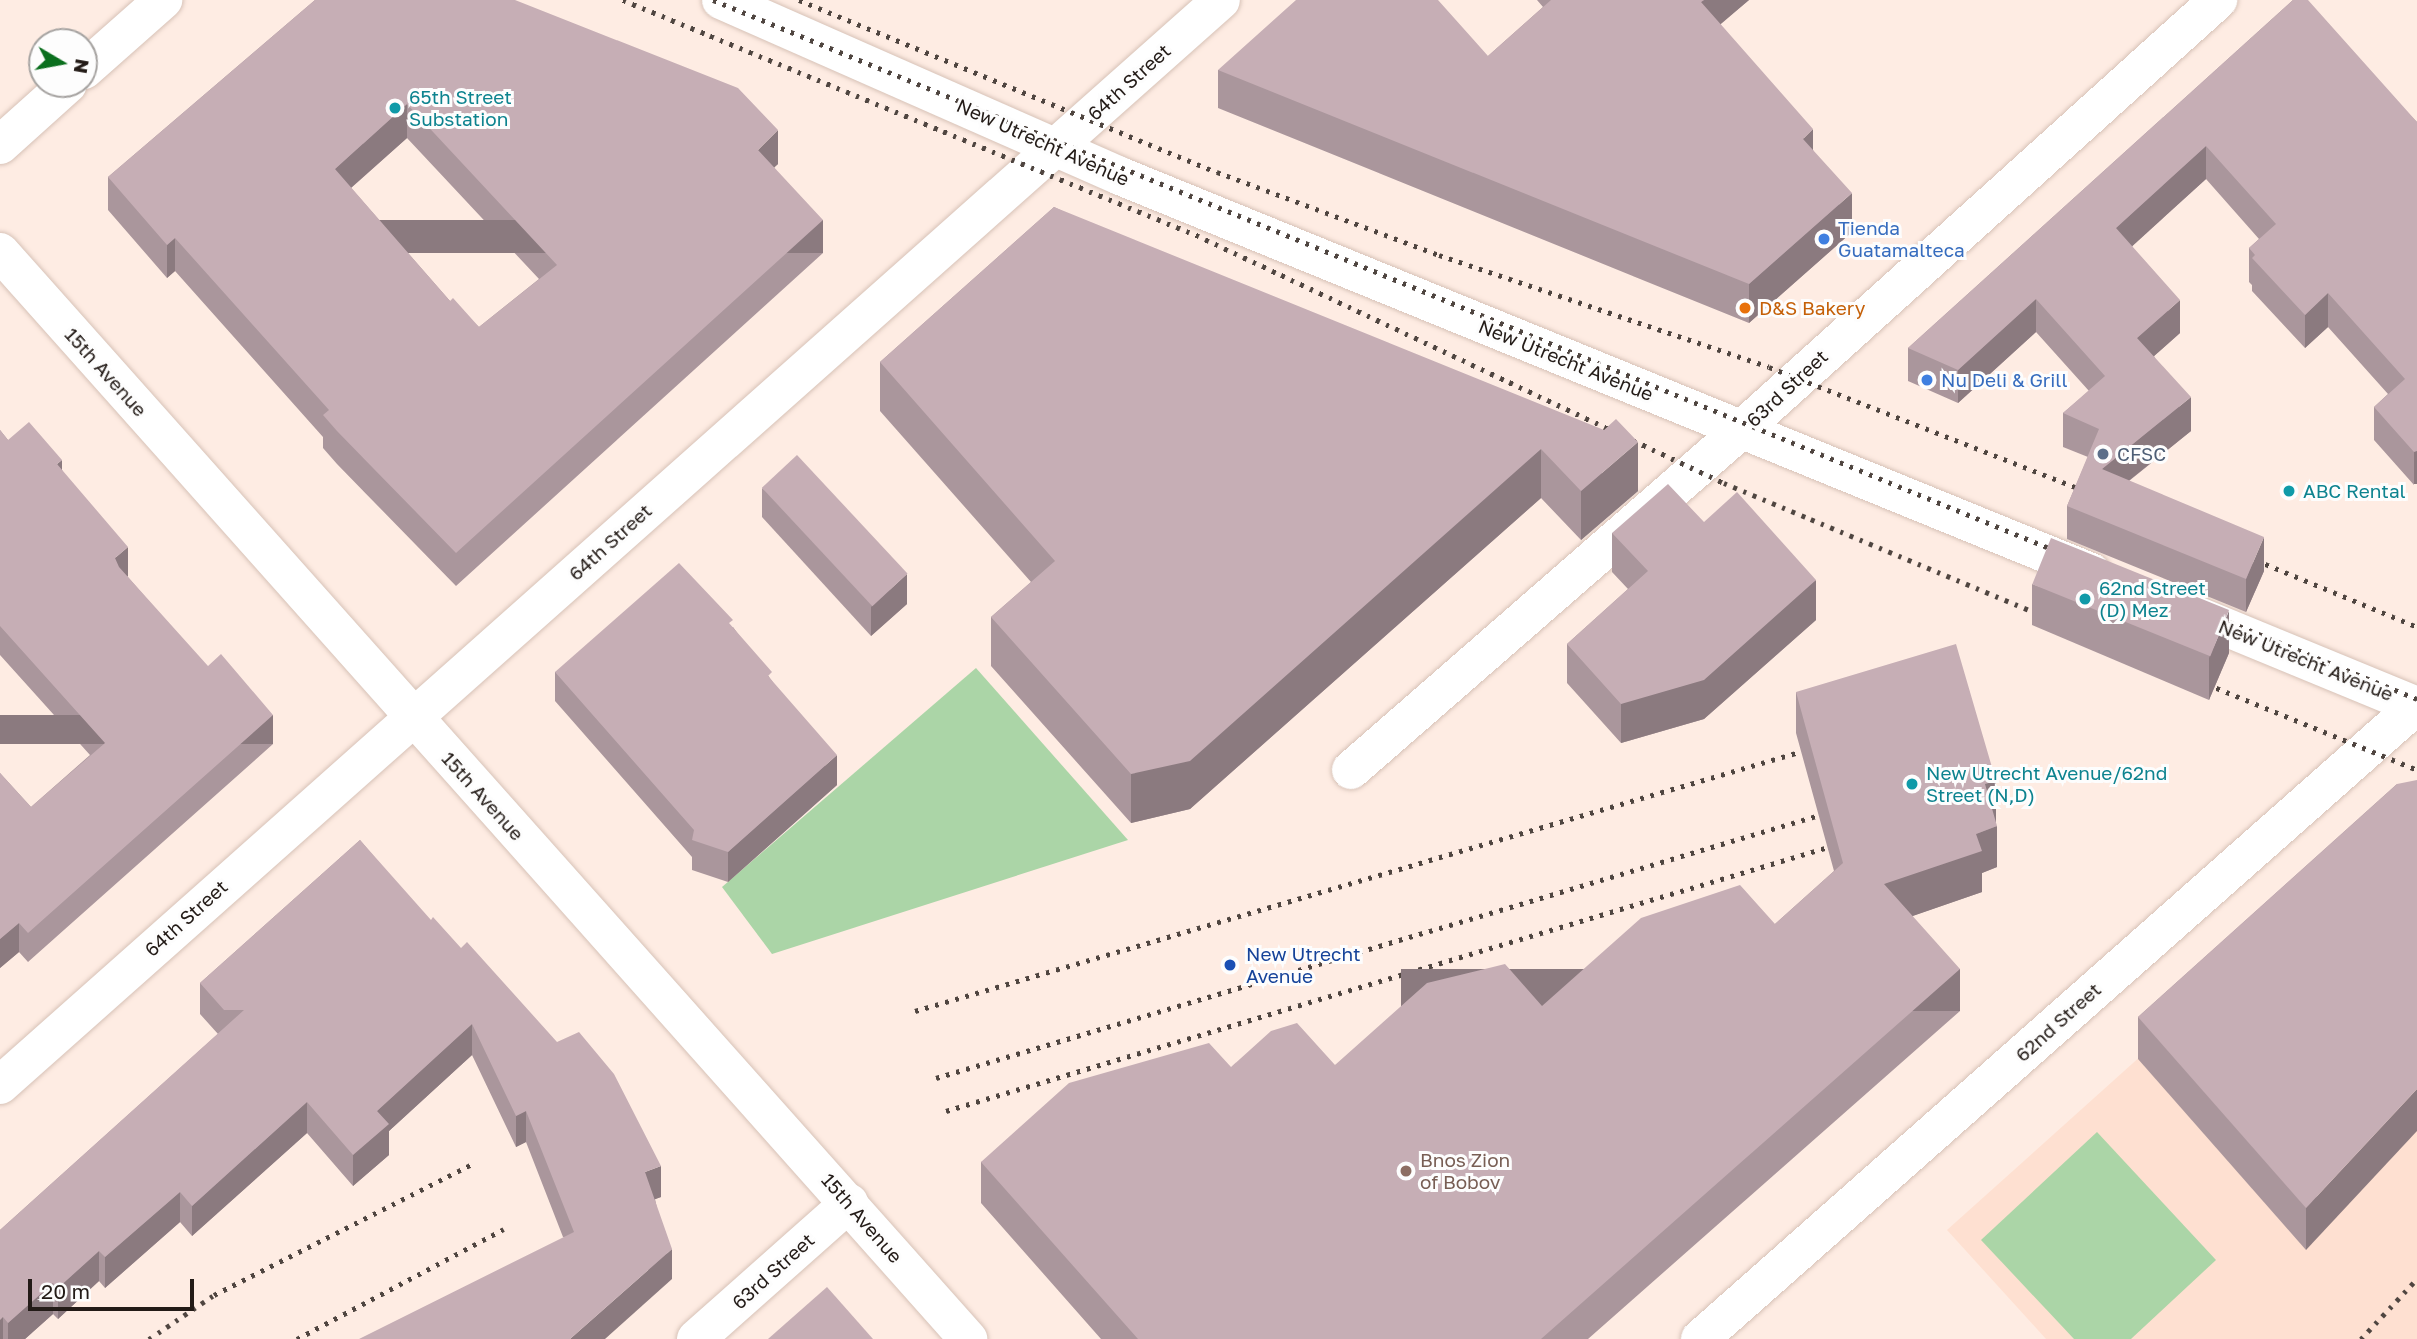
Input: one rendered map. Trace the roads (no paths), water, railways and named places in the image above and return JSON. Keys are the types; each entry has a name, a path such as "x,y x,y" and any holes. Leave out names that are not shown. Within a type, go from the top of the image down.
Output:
{"street":[{"path":"98,58 163,0"},
{"name":"New Utrecht Avenue","path":"721,0 1055,148 1740,431 2417,705"},
{"name":"64th Street","path":"0,1085 1221,0"},
{"name":"63rd Street","path":"1351,770 1740,431 2218,0"},
{"path":"0,145 52,98"},
{"name":"15th Avenue","path":"0,252 968,1339"},
{"name":"62nd Street","path":"1700,1339 2417,705"},
{"name":"63rd Street","path":"696,1339 849,1203"}],"railway":[{"path":"623,0 1196,235 1724,483 2048,618"},
{"path":"713,0 2064,554"},
{"path":"799,0 1217,172 1439,255 1769,367 2093,494"},
{"path":"2246,556 2417,627"},
{"path":"2210,614 2417,699"},
{"path":"2197,680 2417,770"},
{"path":"915,1011 1799,752"},
{"path":"936,1078 1816,816"},
{"path":"946,1111 1825,848"},
{"path":"149,1339 214,1295 474,1163"},
{"path":"297,1339 504,1229"},
{"path":"2361,1339 2417,1279"}],"place":[{"name":"65th Street Substation","path":"395,108"},
{"name":"Tienda Guatamalteca","path":"1824,239"},
{"name":"D&S Bakery","path":"1745,308"},
{"name":"Nu Deli & Grill","path":"1927,380"},
{"name":"CFSC","path":"2103,454"},
{"name":"ABC Rental","path":"2289,491"},
{"name":"62nd Street (D) Mez","path":"2085,599"},
{"name":"New Utrecht Avenue/62nd Street (N,D)","path":"1912,784"},
{"name":"New Utrecht Avenue","path":"1230,965"},
{"name":"Bnos Zion of Bobov","path":"1406,1171"}]}
